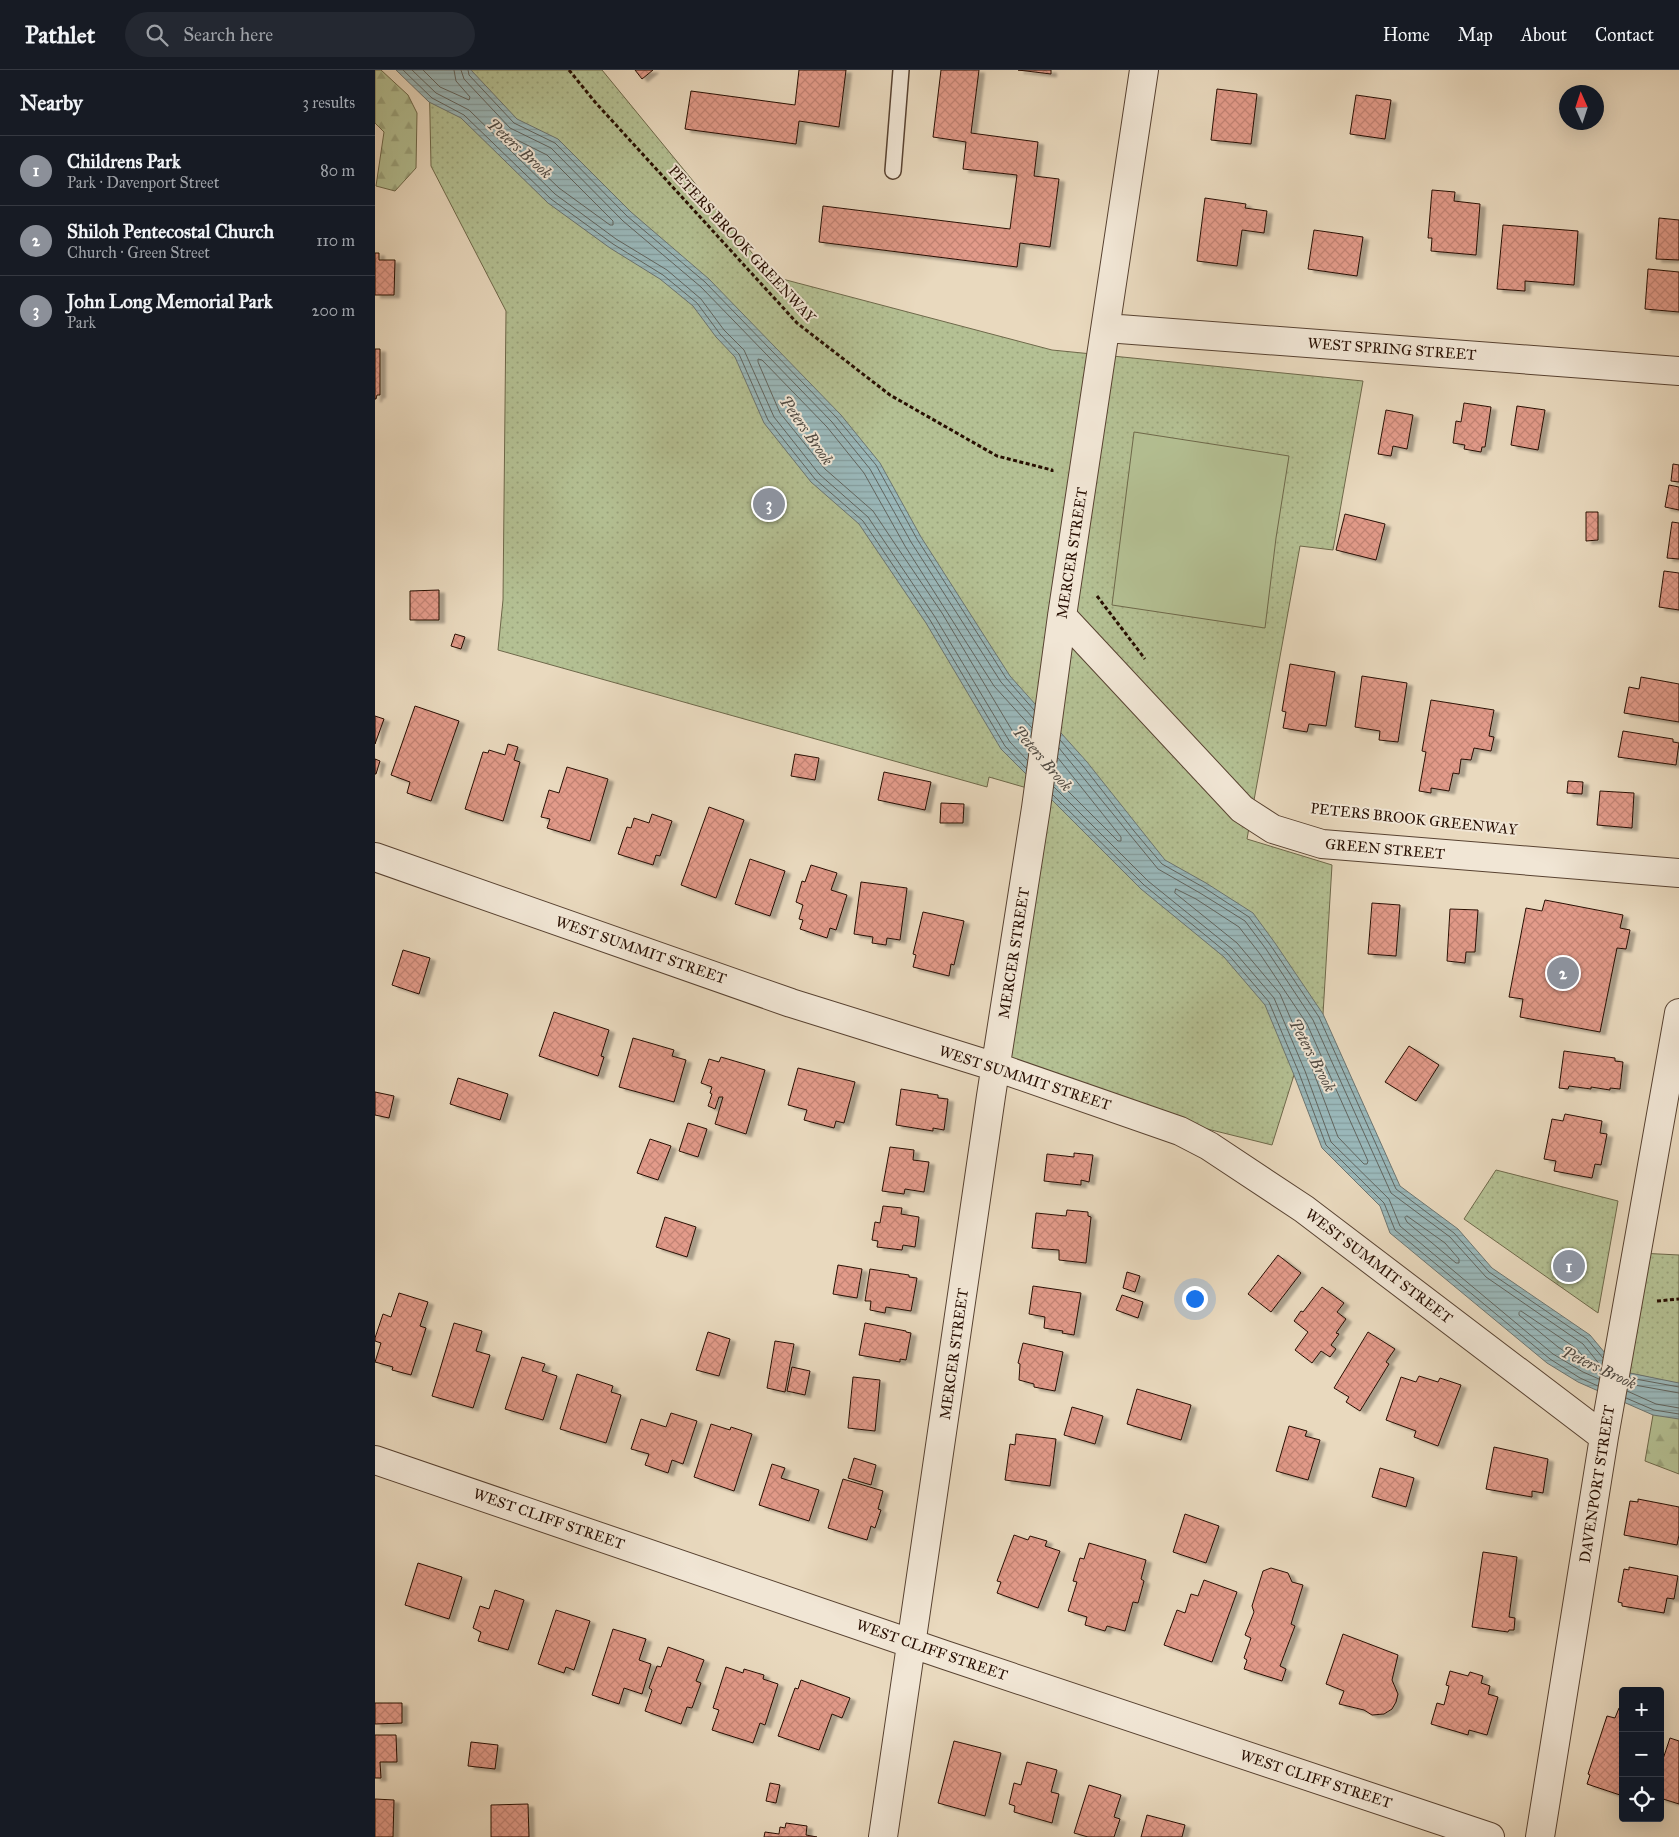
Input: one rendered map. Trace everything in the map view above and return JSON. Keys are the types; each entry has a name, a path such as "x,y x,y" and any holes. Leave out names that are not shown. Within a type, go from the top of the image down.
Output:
{"street":[{"name":"MERCER STREET","path":"883,1837 1144,70"},
{"name":"WEST SPRING STREET","path":"1106,328 1679,371"},
{"name":"GREEN STREET","path":"1062,616 1242,809 1273,829 1322,844 1679,874"},
{"name":"WEST SUMMIT STREET","path":"375,857 791,1003 996,1067 1180,1131 1209,1146 1304,1209 1604,1436"},
{"name":"DAVENPORT STREET","path":"1540,1837 1604,1436 1679,1013"},
{"name":"WEST CLIFF STREET","path":"375,1460 911,1643 1490,1837"}],"lane":[{"path":"893,171 901,70"}],"path":[{"name":"PETERS BROOK GREENWAY","path":"569,70 595,102 797,323 890,396 997,456 1052,470 1051,479"},
{"path":"1097,596 1146,659"}],"green space":[{"path":"375,70 381,70 408,95 417,113 416,168 395,191 376,186 384,132 375,123"},
{"path":"429,70 602,70 771,276 1052,350 1363,381 1333,550 1300,546 1247,839 1332,865 1323,1014 1294,1075 1272,1145 997,1077 1034,790 989,777 987,787 498,650 503,600 506,311 431,166"},
{"path":"1134,432 1289,456 1276,538 1265,628 1112,605"},
{"path":"1496,1170 1618,1201 1598,1313 1464,1219"},
{"path":"1639,1253 1679,1255 1679,1384 1620,1371"},
{"path":"1679,1308 1679,1474 1645,1461 1653,1415 1658,1356"}],"water":[{"name":"Peters Brook","path":"396,70 471,70 517,119 558,139 631,212 709,279 841,415 880,463 921,537 1010,676 1087,762 1165,860 1253,913 1275,943 1323,1014 1400,1186 1458,1229 1492,1268 1590,1335 1620,1371 1679,1383 1679,1419 1653,1415 1578,1382 1547,1363 1390,1233 1380,1206 1322,1148 1265,1005 1224,957 1141,889 1001,749 926,623 859,524 811,482 764,423 735,357 716,337 693,306 660,279 610,248 548,203 461,118 429,102"}],"building":[{"path":"635,70 653,70 642,79"},
{"path":"799,70 846,70 839,127 799,121 796,144 685,129 691,91 795,105"},
{"path":"941,70 979,70 971,133 1038,142 1034,176 1059,179 1050,247 1020,243 1017,267 819,242 823,206 1010,229 1017,175 963,169 966,142 933,137"},
{"path":"1018,70 1051,70 1051,74"},
{"path":"1217,89 1257,94 1251,144 1211,140"},
{"path":"1356,95 1391,100 1385,139 1350,134"},
{"path":"1432,190 1455,192 1454,201 1480,204 1476,255 1431,251 1432,238 1428,238"},
{"path":"1205,198 1246,204 1245,208 1267,211 1264,233 1242,230 1237,266 1197,261"},
{"path":"1659,218 1679,220 1679,260 1656,259"},
{"path":"1503,225 1578,231 1574,285 1525,281 1525,291 1497,289"},
{"path":"1314,230 1363,237 1357,276 1308,269"},
{"path":"375,253 379,253 379,260 395,260 394,295 375,295"},
{"path":"1648,269 1679,272 1679,312 1645,309"},
{"path":"375,349 380,349 380,395 377,395 376,399 375,399"},
{"path":"1464,403 1491,407 1485,447 1482,447 1481,452 1464,449 1465,445 1453,443 1456,421 1461,422"},
{"path":"1517,406 1545,410 1538,450 1511,445"},
{"path":"1386,410 1413,415 1407,449 1393,446 1391,456 1378,454"},
{"path":"1673,464 1679,465 1679,482 1671,481"},
{"path":"1669,485 1679,487 1679,510 1665,507"},
{"path":"1586,512 1598,512 1598,540 1586,541"},
{"path":"1345,514 1385,524 1376,560 1336,550"},
{"path":"1672,522 1679,523 1679,559 1667,558"},
{"path":"1664,571 1679,573 1679,610 1659,607"},
{"path":"439,590 439,620 410,620 410,591"},
{"path":"455,634 465,637 461,649 451,646"},
{"path":"1290,664 1335,672 1326,726 1309,724 1307,732 1283,728 1286,712 1282,711"},
{"path":"1362,676 1407,683 1398,742 1379,740 1380,731 1355,727"},
{"path":"1641,677 1679,684 1679,722 1624,713 1629,687 1639,689"},
{"path":"1431,700 1494,710 1489,736 1494,737 1491,751 1474,748 1471,760 1461,759 1459,774 1453,773 1449,791 1431,788 1431,793 1419,791 1426,752 1422,751"},
{"path":"415,706 459,721 431,801 407,793 410,782 391,775"},
{"path":"375,716 384,719 375,744"},
{"path":"1623,731 1673,739 1673,742 1679,743 1676,765 1618,757"},
{"path":"508,744 518,747 514,760 520,762 503,821 465,809 483,752 488,753 489,750 505,755"},
{"path":"795,754 819,758 815,780 791,776"},
{"path":"375,759 380,761 376,774 375,774"},
{"path":"567,767 608,779 590,841 547,828 550,819 541,817 549,790 559,793"},
{"path":"884,772 931,782 925,810 878,800"},
{"path":"1568,781 1583,782 1582,794 1567,793"},
{"path":"1600,791 1634,793 1632,828 1597,825"},
{"path":"941,803 964,804 963,823 940,823"},
{"path":"709,807 744,820 716,898 681,885"},
{"path":"652,814 672,821 660,856 656,855 653,865 618,854 627,827 631,828 634,818 649,823"},
{"path":"750,859 785,871 770,916 735,904"},
{"path":"811,865 837,873 831,890 847,895 836,930 830,928 827,938 800,929 803,920 799,919 803,905 796,902 802,881 805,882"},
{"path":"861,882 907,888 900,940 887,938 886,945 872,943 873,937 854,934"},
{"path":"1545,900 1623,915 1620,928 1630,930 1626,949 1617,948 1600,1032 1520,1017 1523,999 1509,997 1526,908 1542,911"},
{"path":"1372,903 1400,905 1396,956 1368,954"},
{"path":"1450,909 1478,910 1475,952 1466,952 1465,963 1447,961"},
{"path":"923,912 964,921 954,965 951,964 949,976 913,967 916,955 913,954"},
{"path":"403,950 430,958 419,994 392,985"},
{"path":"554,1012 609,1030 601,1056 604,1057 598,1076 539,1056"},
{"path":"633,1038 674,1050 672,1056 686,1060 674,1102 619,1087"},
{"path":"1409,1046 1439,1065 1416,1101 1385,1082"},
{"path":"1564,1051 1615,1058 1615,1061 1623,1062 1620,1089 1610,1088 1610,1090 1591,1087 1591,1089 1569,1086 1568,1089 1559,1088"},
{"path":"721,1057 765,1070 746,1134 715,1124 723,1097 719,1097 715,1109 708,1106 712,1087 701,1083 709,1059 719,1062"},
{"path":"798,1068 855,1082 844,1123 836,1121 834,1128 804,1120 807,1110 788,1105"},
{"path":"458,1078 508,1094 500,1120 450,1104"},
{"path":"901,1089 938,1095 938,1098 948,1099 944,1130 933,1128 933,1131 896,1125"},
{"path":"375,1092 394,1096 389,1118 375,1115"},
{"path":"1565,1114 1602,1121 1600,1133 1607,1134 1601,1165 1595,1164 1592,1178 1554,1171 1556,1161 1544,1159 1552,1119 1563,1121"},
{"path":"688,1123 707,1129 698,1157 679,1151"},
{"path":"650,1139 671,1146 658,1180 637,1173"},
{"path":"890,1147 914,1150 913,1160 929,1162 924,1192 905,1189 904,1194 882,1191"},
{"path":"1074,1153 1093,1155 1089,1182 1081,1180 1081,1185 1044,1181 1047,1154 1074,1157"},
{"path":"883,1206 902,1208 901,1214 919,1217 915,1247 903,1245 902,1250 877,1247 878,1241 872,1240 875,1222 880,1223"},
{"path":"1067,1210 1088,1212 1088,1216 1091,1217 1086,1263 1059,1260 1059,1250 1032,1248 1036,1213 1066,1216"},
{"path":"665,1217 696,1227 687,1257 656,1247"},
{"path":"1278,1255 1301,1273 1271,1312 1248,1294"},
{"path":"838,1265 862,1269 857,1298 833,1294"},
{"path":"870,1269 917,1278 911,1311 886,1307 885,1313 870,1310 871,1301 865,1301"},
{"path":"1127,1272 1140,1276 1135,1292 1123,1288"},
{"path":"1033,1286 1081,1293 1074,1335 1044,1328 1045,1317 1029,1314"},
{"path":"1322,1287 1344,1303 1337,1312 1346,1319 1336,1333 1339,1334 1331,1345 1336,1349 1330,1357 1321,1351 1312,1363 1295,1350 1308,1332 1294,1321"},
{"path":"399,1293 428,1302 420,1326 426,1328 411,1375 392,1370 393,1367 375,1362 381,1343 375,1341 375,1338 383,1314 391,1317"},
{"path":"1122,1295 1143,1302 1138,1318 1116,1310"},
{"path":"454,1323 482,1331 476,1351 490,1355 473,1408 432,1396"},
{"path":"865,1323 911,1333 906,1360 900,1359 900,1362 859,1355"},
{"path":"708,1332 730,1339 719,1376 696,1370"},
{"path":"1368,1332 1395,1349 1386,1362 1389,1364 1360,1411 1346,1402 1349,1397 1334,1388"},
{"path":"775,1341 794,1344 785,1392 767,1388"},
{"path":"1023,1343 1063,1352 1055,1391 1034,1387 1034,1384 1019,1380 1020,1364 1018,1363"},
{"path":"522,1357 545,1364 542,1371 557,1376 543,1420 505,1409"},
{"path":"792,1367 810,1371 805,1395 787,1391"},
{"path":"577,1374 613,1386 611,1392 621,1395 606,1443 560,1429"},
{"path":"1419,1376 1438,1382 1440,1378 1461,1385 1438,1446 1414,1437 1416,1431 1386,1420 1401,1377 1416,1382"},
{"path":"853,1377 880,1380 875,1431 848,1428"},
{"path":"1137,1389 1191,1405 1181,1440 1127,1424"},
{"path":"1072,1407 1103,1416 1095,1444 1064,1435"},
{"path":"671,1413 697,1421 683,1464 672,1460 668,1473 645,1465 649,1454 631,1449 641,1419 666,1427"},
{"path":"711,1424 730,1430 731,1427 752,1434 734,1491 694,1477"},
{"path":"1289,1426 1307,1431 1305,1436 1320,1440 1308,1480 1276,1471"},
{"path":"1016,1434 1056,1439 1050,1486 1005,1480 1010,1444 1015,1445"},
{"path":"1494,1447 1548,1459 1543,1493 1532,1491 1532,1497 1486,1489"},
{"path":"854,1458 876,1465 871,1485 848,1478"},
{"path":"772,1464 785,1468 781,1478 819,1490 809,1521 759,1505"},
{"path":"1380,1468 1414,1478 1406,1507 1372,1497"},
{"path":"843,1479 883,1491 878,1509 881,1510 875,1528 871,1526 867,1540 828,1528"},
{"path":"1638,1499 1679,1507 1677,1545 1624,1535 1630,1501 1638,1502"},
{"path":"1185,1514 1219,1526 1206,1563 1173,1552"},
{"path":"1014,1535 1028,1540 1030,1536 1047,1541 1045,1546 1060,1551 1038,1608 997,1593 1001,1582 997,1581"},
{"path":"1089,1543 1146,1560 1141,1579 1144,1581 1138,1603 1133,1602 1125,1631 1107,1626 1105,1631 1085,1625 1087,1617 1068,1611 1077,1582 1073,1581 1080,1558 1084,1559"},
{"path":"1483,1552 1517,1557 1509,1617 1515,1618 1514,1630 1509,1630 1508,1632 1472,1627"},
{"path":"418,1563 462,1577 449,1619 405,1605"},
{"path":"1629,1567 1678,1576 1674,1599 1667,1598 1664,1613 1622,1606 1622,1603 1618,1602 1624,1569 1629,1570"},
{"path":"1271,1568 1288,1573 1292,1582 1303,1585 1291,1624 1295,1626 1280,1666 1286,1669 1282,1681 1244,1669 1247,1660 1244,1658 1251,1638 1245,1635 1254,1612 1252,1606 1263,1571"},
{"path":"1204,1580 1237,1592 1212,1662 1164,1645 1177,1610 1185,1613 1191,1594 1198,1596"},
{"path":"495,1590 524,1600 508,1650 478,1641 481,1632 473,1628 480,1606 489,1609"},
{"path":"556,1610 590,1621 574,1670 566,1667 564,1673 538,1664"},
{"path":"613,1629 646,1639 639,1660 651,1664 642,1694 624,1688 619,1704 592,1695"},
{"path":"1343,1634 1398,1655 1392,1680 1398,1694 1392,1709 1384,1714 1372,1715 1364,1710 1339,1704 1344,1691 1326,1684"},
{"path":"668,1647 704,1660 696,1681 701,1683 692,1708 687,1707 681,1724 645,1711 652,1690 649,1688 657,1666 661,1667"},
{"path":"726,1667 743,1673 744,1669 764,1675 763,1679 778,1684 765,1725 760,1723 753,1743 712,1730 719,1710 713,1708"},
{"path":"1450,1671 1468,1676 1470,1672 1483,1676 1481,1683 1490,1686 1488,1694 1498,1697 1487,1735 1469,1730 1468,1735 1431,1724 1437,1703 1444,1705 1449,1686 1446,1685"},
{"path":"801,1680 850,1698 842,1718 832,1714 819,1750 778,1736 795,1688 798,1689"},
{"path":"375,1703 402,1703 402,1723 375,1724"},
{"path":"1619,1708 1619,1795 1587,1784 1590,1775 1588,1774 1607,1716 1615,1718"},
{"path":"375,1735 396,1735 397,1762 380,1762 381,1778 375,1778"},
{"path":"1670,1738 1679,1741 1679,1804 1664,1799 1664,1756"},
{"path":"954,1741 1001,1753 985,1816 938,1803"},
{"path":"471,1742 498,1745 495,1769 468,1766"},
{"path":"1027,1762 1057,1770 1051,1792 1059,1794 1052,1823 1014,1812 1015,1806 1009,1804 1014,1783 1021,1785"},
{"path":"770,1783 780,1785 776,1803 766,1801"},
{"path":"1089,1785 1121,1795 1114,1817 1120,1819 1114,1837 1088,1837 1074,1833"},
{"path":"375,1799 394,1800 393,1837 375,1837"},
{"path":"528,1804 529,1837 491,1837 491,1805"},
{"path":"1147,1815 1185,1825 1182,1837 1141,1837"},
{"path":"786,1823 807,1826 806,1835 817,1837 764,1837 765,1832 779,1834 780,1827 785,1828"}],"place":[{"name":"John Long Memorial Park","path":"769,504"},
{"name":"Shiloh Pentecostal Church","path":"1563,973"},
{"name":"Childrens Park","path":"1569,1266"}]}
